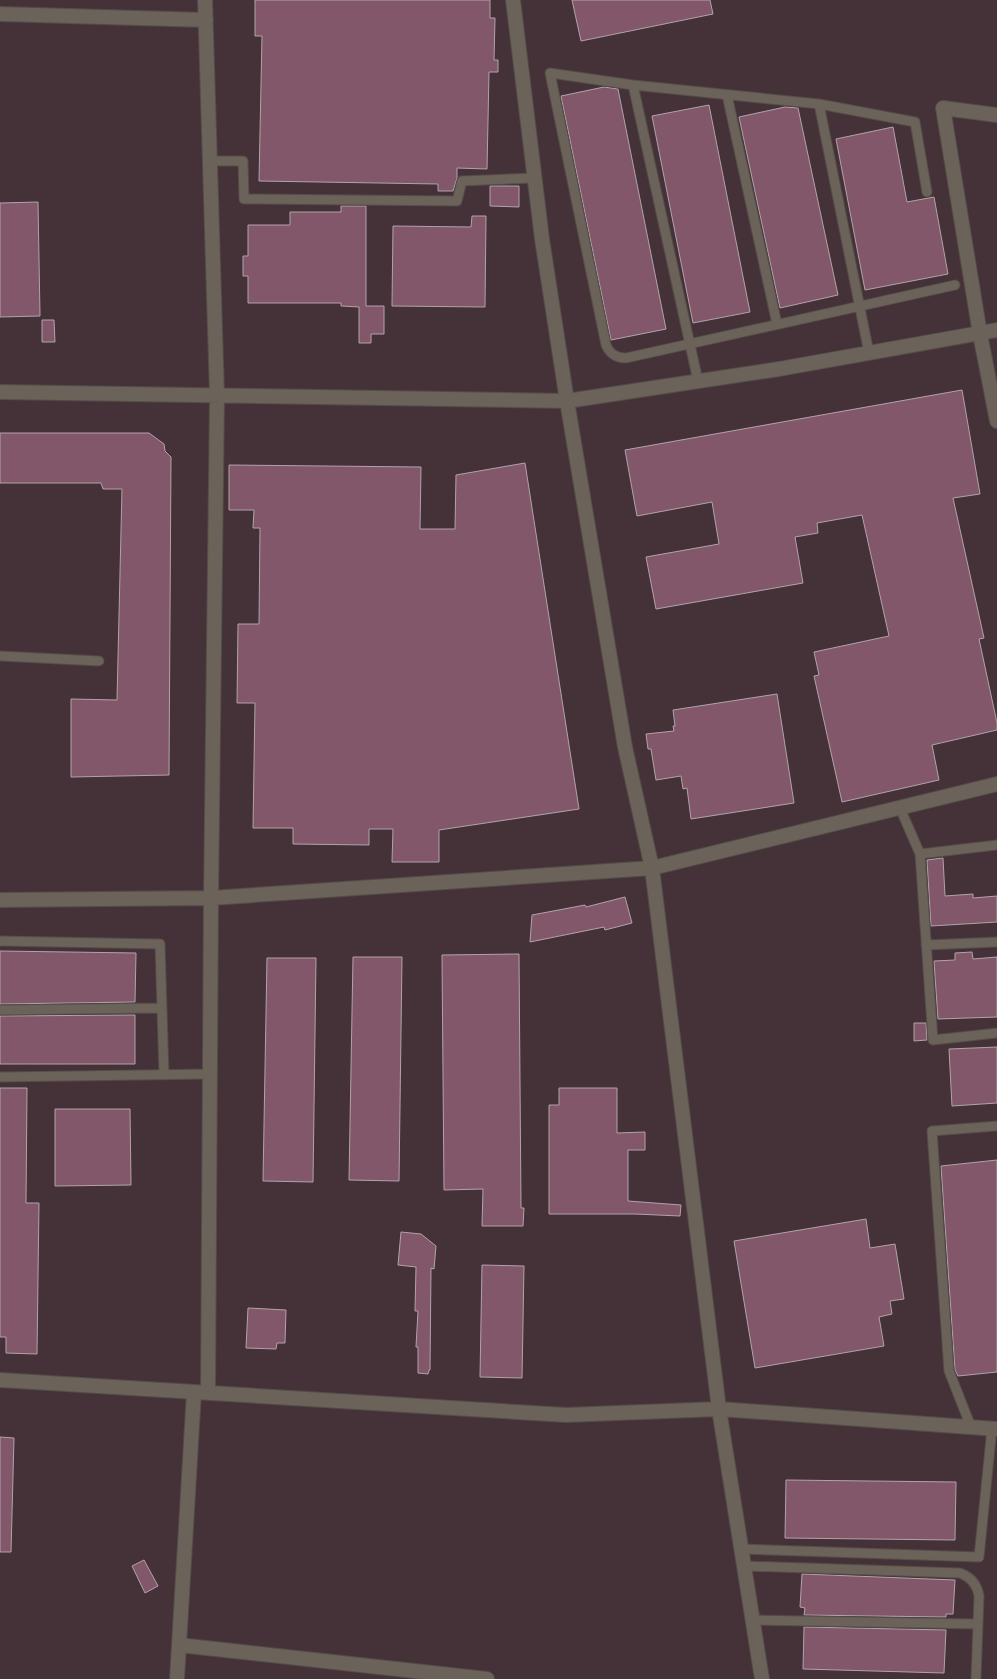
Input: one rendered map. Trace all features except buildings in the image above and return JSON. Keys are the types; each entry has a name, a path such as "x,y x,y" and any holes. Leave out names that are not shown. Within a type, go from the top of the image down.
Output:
{"street":[{"path":"177,1679 201,1393 210,1074 217,395 205,0"},
{"path":"513,0 544,249 567,401 625,747 652,868 719,1410 762,1679"},
{"path":"0,14 206,20"},
{"path":"997,115 943,108 980,334 997,421"},
{"path":"0,392 567,401 869,353 997,330"},
{"path":"0,900 211,898 652,868 997,784"},
{"path":"0,1380 566,1415 719,1410 994,1429"},
{"path":"179,1645 487,1679"}],"lane":[{"path":"927,192 915,122 819,104 633,85 550,73 608,350 616,356 626,358 955,284"},
{"path":"633,85 698,381"},
{"path":"727,95 777,324"},
{"path":"819,104 869,353"},
{"path":"210,161 243,160 244,199 457,201 462,181 535,178"},
{"path":"0,656 99,661"},
{"path":"900,808 920,854 933,1040 997,1033"},
{"path":"920,854 997,845"},
{"path":"0,941 160,944 164,1074"},
{"path":"926,945 997,942"},
{"path":"0,1010 162,1008"},
{"path":"0,1077 210,1074"},
{"path":"971,1427 949,1371 932,1131 997,1126"},
{"path":"742,1549 979,1557 994,1429"},
{"path":"744,1566 960,1573 972,1579 978,1590 976,1679"},
{"path":"753,1620 978,1624"}],"shaded area":[{"path":"0,0 997,0 997,1679 0,1679"}]}
